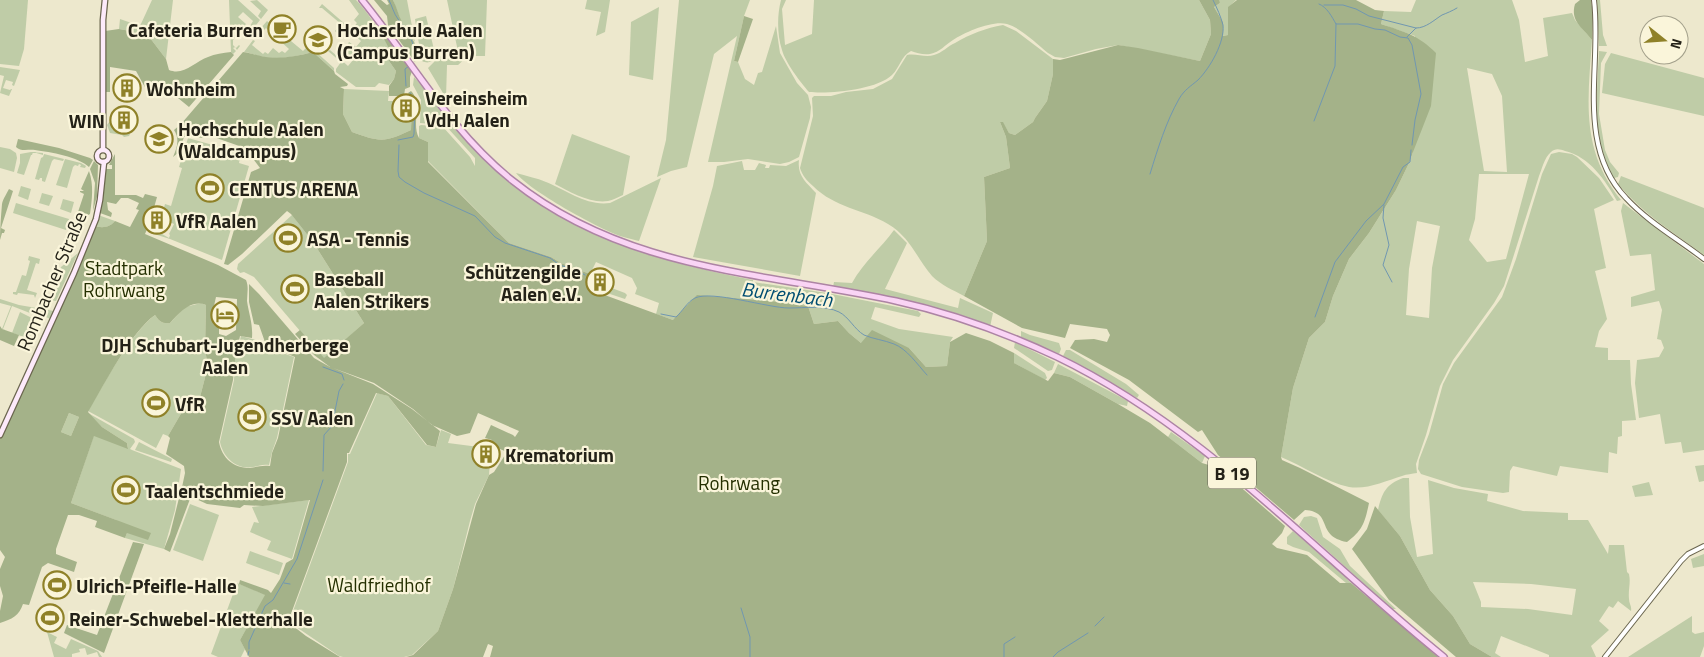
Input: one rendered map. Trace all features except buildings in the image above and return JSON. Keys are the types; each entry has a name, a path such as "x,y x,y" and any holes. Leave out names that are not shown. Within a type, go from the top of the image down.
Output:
{"main road":[{"name":"Rombacher Straße","path":"103,150 103,20 105,0"},
{"name":"B 19","path":"362,0 456,125 477,148 500,170 538,199 565,216 592,230 648,251 707,268 879,297 930,309 985,327 1066,362 1145,408 1216,460 1444,657"},
{"name":"Rombacher Straße","path":"103,150 108,152 110,156 109,160 104,162 98,160 97,157 98,153 103,150"},
{"name":"Rombacher Straße","path":"0,435 74,273 94,224 100,200 104,162"}],"street":[{"path":"1594,0 1596,55 1593,113 1597,146 1604,167 1625,198 1647,218 1704,260"},
{"path":"1605,657 1673,570 1688,554 1704,546"}],"green space":[{"path":"0,0 28,0 24,49 19,66 0,64"},
{"path":"152,0 173,0 166,59 147,34 119,29 120,19 140,26"},
{"path":"229,0 238,0 260,20 253,29 250,26 253,21 243,12 238,17 253,30 246,39 243,37 248,31 239,24 234,30 241,36 237,35 233,40 235,47 233,48 236,51 233,54 231,52"},
{"path":"257,0 268,10 261,19 258,16 261,11 250,1"},
{"path":"349,0 356,0 360,4 390,48 389,61 396,71 394,79 389,85 379,83 375,87 356,87 336,72 341,62 328,51 330,50 348,66 354,59 344,51 349,42 356,47 361,41 348,29 351,30 357,23 354,20 359,14"},
{"path":"374,0 381,0 387,5 389,4 387,0 393,0 405,27 416,45 417,55 415,62 388,25 387,16"},
{"path":"393,0 407,0 415,42 402,24"},
{"path":"447,0 487,0 485,56 468,56 458,65 447,65 446,98 428,68 440,56 445,59 459,56"},
{"path":"587,0 610,0 605,32 596,36 601,12 585,9"},
{"path":"679,0 750,0 744,16 734,61 738,62 745,79 754,85 758,73 762,72 776,26 780,53 797,83 808,95 811,107 810,118 799,157 780,164 748,159 708,162 737,36 714,54 687,167 657,177 666,140"},
{"path":"781,0 786,0 782,9 785,45 812,34 814,0 1199,0 1210,20 1211,34 1200,61 1118,45 1064,58 1055,57 1048,53 1012,26 1001,23 994,24 965,34 934,53 922,54 911,51 905,56 892,75 875,84 852,90 809,92 790,66 782,50 778,25"},
{"path":"1199,0 1219,0 1220,3 1214,7 1223,22 1223,36 1228,35 1228,7 1237,0 1356,0 1375,10 1384,11 1381,24 1417,38 1436,53 1431,106 1410,161 1396,190 1369,233 1349,259 1333,296 1325,322 1309,338 1293,388 1282,460 1369,503 1366,515 1357,534 1347,542 1331,535 1323,519 1314,512 1305,510 1294,520 1218,455 1202,430 1198,432 1129,380 1070,348 1075,340 1094,339 1107,342 1110,335 1107,329 1070,324 1065,338 1022,328 964,296 987,241 984,177 1010,168 1006,137 1000,122 1003,122 1009,133 1015,135 1033,122 1047,101 1053,74 1053,59 1060,60 1118,45 1200,61 1211,34 1210,20"},
{"path":"1218,0 1236,0 1228,8 1228,35 1223,36 1223,22 1214,7 1220,3"},
{"path":"1416,0 1512,0 1519,20 1525,62 1548,56 1543,18 1572,13 1575,20 1592,40 1589,104 1593,143 1608,181 1621,200 1617,201 1596,170 1582,158 1559,149 1549,154 1539,176 1504,286 1453,360 1440,386 1416,464 1417,473 1356,488 1340,485 1323,478 1281,457 1293,388 1309,338 1325,322 1333,296 1349,259 1369,233 1396,190 1413,152 1415,36 1381,24 1384,11 1411,12","holes":["1467,68 1492,74 1502,96 1507,172 1484,171","1479,174 1529,174 1506,259 1487,262 1469,240 1475,219","1417,221 1440,226 1432,268 1429,318 1406,315 1409,269"]},
{"path":"1580,0 1591,0 1593,14 1592,40 1578,24 1574,15 1575,4"},
{"path":"1597,0 1600,0 1603,35 1607,46 1599,46"},
{"path":"322,4 345,24 337,33 335,31 341,24 322,8 319,8"},
{"path":"659,7 653,80 629,75 631,22"},
{"path":"426,16 436,58 428,62 422,61 415,19"},
{"path":"744,16 753,19 738,62 734,61"},
{"path":"267,21 303,51 307,47 304,44 306,43 334,68 334,71 313,52 282,58 270,58 244,52 253,40 255,41 252,45 263,54 265,52 268,54 273,48 279,53 282,51 285,53 289,49 266,28 263,31 260,29"},
{"path":"1003,25 1016,31 1053,59 1053,74 1047,101 1033,122 1015,135 1009,133 1003,123 1000,122 1006,137 1010,168 984,177 987,241 964,296 943,285 932,276 896,229 879,219 830,199 809,182 800,168 813,116 812,98 814,96 831,96 873,89 892,79 907,55 934,55 972,34"},
{"path":"379,27 412,71 410,87 405,89 404,96 389,96 389,86 394,79 396,71 389,61 391,52"},
{"path":"119,29 147,34 166,59 169,70 184,70 213,55 231,52 234,55 189,107 178,98 176,92 147,91 136,71 110,67 110,92 106,92 105,31"},
{"path":"1599,51 1607,52 1601,63 1599,114 1605,150 1610,162 1619,173 1618,177 1614,178 1602,147 1597,116"},
{"name":"Rohrwang","path":"243,52 263,57 278,58 313,52 348,84 347,86 340,87 344,89 343,114 352,132 369,138 388,139 411,130 412,98 408,93 411,91 416,101 416,126 419,138 428,142 428,162 509,243 551,257 561,263 590,274 591,290 673,320 697,295 808,306 814,324 838,321 861,343 872,330 909,348 926,367 947,366 950,342 966,333 990,341 1014,353 1014,363 1048,381 1054,373 1070,377 1150,423 1202,463 1219,468 1285,526 1282,533 1272,544 1277,548 1307,555 1340,583 1351,583 1438,657 490,657 493,646 488,644 483,657 406,657 413,655 438,631 453,589 476,504 489,475 494,472 507,452 493,446 492,440 485,438 491,425 515,437 519,431 478,413 470,433 457,436 433,425 440,431 436,447 427,445 388,396 376,393 349,453 347,453 347,462 288,622 306,636 340,657 249,657 240,640 265,595 239,584 240,580 268,590 271,593 280,579 286,563 293,559 310,500 263,506 244,505 240,508 207,504 181,492 185,473 184,466 166,454 170,438 168,436 186,405 199,401 208,366 205,350 206,305 201,304 190,305 170,323 161,322 155,315 146,323 127,346 88,412 102,427 127,443 128,449 94,436 71,503 151,533 148,540 127,533 125,538 95,527 97,521 79,515 68,515 56,554 77,562 74,572 48,563 42,567 29,605 23,604 14,616 0,623 3,596 0,586 0,569 5,557 0,550 0,439 94,226 105,227 115,221 130,227 139,210 136,209 139,203 128,198 121,198 116,204 107,202 108,210 112,213 111,217 100,213 105,169 112,169 112,165 109,165 115,154 115,195 136,195 143,198 145,194 157,197 145,234 218,265 246,280 252,338 240,336 233,380 219,442 220,448 229,461 244,468 270,466 272,453 278,438 295,357 266,345 259,325 254,324 249,302 249,284 314,358 330,367 314,355 295,334 300,330 324,358 364,323 313,242 287,211 242,254 228,265 224,264 251,172 260,168 245,148 205,134 203,138 184,137 179,152 173,157 177,147 174,130","holes":["216,297 237,299 236,330 226,336 219,334 219,318 214,306","333,368 374,383 413,409 427,421 373,384","69,413 79,417 71,436 61,432"]},
{"path":"1611,53 1639,61 1639,65 1656,65 1704,78 1704,116 1602,93 1605,64"},
{"path":"0,67 20,70 14,86 12,85 13,82 6,80 3,88 12,89 9,96 0,93 4,76 0,75"},
{"path":"414,77 451,124 483,158 512,184 543,206 575,224 608,240 678,263 753,280 753,282 827,293 918,311 921,314 919,317 875,307 871,319 899,329 953,337 950,342 947,366 926,367 909,348 861,343 838,321 814,324 808,306 779,302 749,301 673,320 656,314 659,303 635,294 637,288 632,278 596,262 590,274 561,263 551,257 509,243 428,161 428,142 419,138 419,126 421,125 443,127 470,157 475,166 475,158 445,125 420,123 421,100 413,85"},
{"path":"344,89 389,91 388,101 400,101 400,114 411,115 411,130 382,140 352,132 343,114"},
{"path":"116,113 112,129 130,134 129,136 124,137 110,133 107,125"},
{"path":"572,134 630,156 623,195 608,201 595,201 581,197 555,184"},
{"name":"CENTUS ARENA","path":"188,138 241,153 239,163 249,166 222,260 151,233 154,223 158,224 155,233 159,234 160,231 163,231 162,234 169,238 174,224 161,218 165,204 171,206 182,168 179,167"},
{"path":"18,139 59,148 93,160 89,167 78,160 64,156 20,149 16,147"},
{"path":"0,147 10,149 16,153 17,158 14,172 0,168"},
{"path":"33,152 24,175 17,173 20,154"},
{"path":"1559,152 1572,154 1577,157 1599,178 1614,200 1594,209 1606,268 1595,271 1607,319 1599,331 1595,347 1608,348 1608,360 1630,360 1636,420 1622,421 1622,436 1618,437 1617,454 1609,452 1608,473 1560,466 1557,476 1513,466 1510,471 1509,492 1503,493 1462,487 1421,474 1418,469 1419,460 1429,434 1443,384 1454,363 1502,297 1516,259 1542,174 1551,154"},
{"path":"44,154 64,159 63,161 54,159 52,161 45,182 42,181 42,178 39,180 35,179"},
{"path":"65,159 86,166 85,168 80,167 81,165 79,164 73,167 67,188 56,185"},
{"path":"799,160 801,175 816,193 800,276 693,257 717,166 742,161 744,170 755,170 759,163 766,165 765,168 769,168 770,165 786,166"},
{"path":"94,161 98,165 97,196 93,211 95,183 90,169"},
{"path":"89,171 92,182 92,198 90,214 85,217 77,215 84,194 80,191 84,191 81,189"},
{"path":"516,173 543,181 585,200 601,203 610,203 661,178 639,241 620,236 580,217 535,189"},
{"path":"1621,176 1704,208 1704,255 1637,204 1618,184"},
{"path":"21,186 31,189 28,200 18,196"},
{"path":"9,189 13,191 1,228 5,230 0,240 2,204"},
{"path":"42,193 53,196 49,206 39,203"},
{"path":"63,199 74,202 71,213 60,209"},
{"path":"16,203 69,219 66,230 13,213"},
{"path":"1623,203 1704,264 1704,450 1683,453 1681,442 1665,444 1660,414 1639,418 1635,383 1637,360 1659,357 1664,348 1661,340 1657,339 1662,310 1659,301 1631,307 1631,297 1655,290 1651,254 1630,256 1621,211"},
{"path":"98,215 115,221 105,227 94,226"},
{"path":"292,215 313,242 364,323 324,359 254,277 244,272 240,273 237,269 238,264"},
{"path":"894,230 907,243 885,289 958,308 960,298 993,313 990,327 928,305 833,287 834,282 852,283 861,269"},
{"path":"78,253 56,301 43,299 43,296 51,299 61,267"},
{"path":"29,256 40,259 39,264 36,263 27,290 37,293 35,298 34,295 13,294 13,292 16,292 22,275 26,276 30,261 28,260"},
{"path":"601,284 625,293 627,295 625,299 601,291"},
{"path":"0,299 19,305 54,311 50,319 36,312 35,315 12,306 3,329 8,331 2,329 11,306 0,303"},
{"path":"201,303 206,305 205,350 208,366 199,401 186,405 168,436 163,434 156,448 88,411 127,346 146,323 155,315 161,322 170,323 185,307"},
{"path":"20,312 34,319 33,323 35,324 29,339 12,333"},
{"path":"0,326 2,329 19,335 14,346 0,340"},
{"path":"1021,331 1059,343 1061,349 1059,354 1021,337"},
{"path":"241,336 260,341 265,347 294,357 277,438 269,465 247,467 236,464 224,453 220,442 234,380 235,360"},
{"path":"1015,342 1055,362 1052,370 1048,371 1014,348"},
{"path":"1066,350 1070,350 1126,384 1139,395 1137,398 1063,356"},
{"path":"1014,353 1045,373 1047,378 1045,380 1014,363"},
{"path":"1058,364 1128,401 1127,406 1118,404 1070,377 1054,373"},
{"name":"Waldfriedhof","path":"377,393 388,396 426,445 436,447 441,430 451,434 448,443 479,447 476,455 490,462 489,475 475,504 453,589 438,631 412,655 404,657 343,657 289,622 348,462 348,454 350,454"},
{"path":"69,413 79,417 71,436 61,432"},
{"name":"Taalentschmiede","path":"88,413 134,439 135,442 130,449 181,469 175,510 164,549 125,538 127,533 116,520 71,503 94,435 128,448 127,443 102,427"},
{"path":"1171,432 1205,456 1202,463 1168,437"},
{"path":"139,442 172,459 171,462 135,450"},
{"path":"1704,465 1704,481 1699,482 1695,466"},
{"path":"1409,478 1410,517 1417,557 1433,554 1428,480 1454,488 1488,494 1487,501 1523,511 1568,513 1568,520 1588,520 1608,554 1609,545 1624,545 1627,572 1630,577 1629,601 1631,611 1618,601 1613,608 1609,606 1599,621 1609,630 1591,646 1596,657 1549,657 1549,655 1501,636 1495,653 1501,657 1492,657 1470,644 1453,616 1430,590 1400,536 1378,510 1386,490 1397,480","holes":["1473,582 1531,584 1576,589 1572,615 1528,609 1481,607 1481,602"]},
{"path":"1649,482 1653,495 1635,497 1632,486"},
{"path":"180,494 190,499 170,552 164,549 170,534"},
{"path":"309,500 292,559 267,550 271,541 250,532 254,522 259,523 252,507"},
{"path":"190,504 219,515 203,561 173,550"},
{"path":"1375,506 1400,536 1430,590 1453,616 1470,644 1492,657 1456,657 1389,600 1352,549 1367,529"},
{"path":"1311,516 1317,518 1323,537 1340,549 1350,566 1396,609 1392,609 1299,525 1304,517"},
{"path":"1293,531 1351,583 1346,583 1309,552 1287,544 1287,537"},
{"path":"133,542 144,544 104,653 64,633 67,625 97,635"},
{"path":"250,551 283,563 279,575 246,563"},
{"path":"1704,554 1704,566 1693,568 1691,559"},
{"path":"237,583 266,595 240,640 245,649 241,657 218,657 211,654"},
{"path":"1692,616 1692,632 1695,634 1704,632 1704,646 1700,657 1628,657"},
{"path":"47,632 57,637 54,643 66,649 71,639 98,651 102,657 99,657 97,652 87,655 85,648 79,649 80,652 72,654 72,657 54,657"}],"waterway":[{"name":"Burrenbach","path":"389,0 395,15 413,45 414,57 411,63"},
{"path":"1150,174 1174,108 1185,91 1203,75 1212,62 1222,39 1223,25 1213,0"},
{"path":"1319,4 1327,10 1336,24 1358,24 1385,30 1400,37 1408,38 1412,45 1421,94 1412,145"},
{"path":"1324,5 1343,5 1369,16 1416,28"},
{"path":"1407,37 1416,28 1427,25 1457,8"},
{"path":"1314,121 1335,66 1336,24"},
{"name":"Burrenbach","path":"406,86 405,69 409,66"},
{"name":"Burrenbach","path":"398,140 413,137 414,134 415,100 410,93"},
{"name":"Burrenbach","path":"399,145 398,171 399,177 405,182 424,193 475,216 495,237 505,243 550,258 560,265 585,275"},
{"path":"1315,317 1335,262 1366,221 1384,204 1403,167 1410,162 1411,150"},
{"path":"1384,205 1383,218 1389,245 1383,265 1392,282"},
{"name":"Burrenbach","path":"661,314 676,317 692,300 703,296 714,296 789,308 828,308 843,314 864,335 899,346 912,357 927,375"},
{"path":"323,367 342,374 344,380"},
{"path":"323,471 324,435 332,426 339,391 343,384"},
{"path":"249,649 249,642 265,606 273,600 297,559 323,480"},
{"path":"284,583 290,584"},
{"path":"741,608 750,637 750,657"},
{"path":"1095,626 1104,617"},
{"path":"1053,657 1088,633"},
{"path":"1004,657 1004,644 1015,637"},
{"path":"248,655 249,651"}],"place":[{"name":"Cafeteria Burren","path":"282,29"},
{"name":"Hochschule Aalen (Campus Burren)","path":"318,40"},
{"name":"Wohnheim","path":"127,88"},
{"name":"Vereinsheim VdH Aalen","path":"406,108"},
{"name":"WIN","path":"124,120"},
{"name":"Hochschule Aalen (Waldcampus)","path":"159,139"},
{"name":"CENTUS ARENA","path":"210,188"},
{"name":"VfR Aalen","path":"157,220"},
{"name":"ASA - Tennis","path":"288,238"},
{"name":"Schützengilde Aalen e.V.","path":"600,282"},
{"name":"Baseball Aalen Strikers","path":"295,289"},
{"name":"DJH Schubart-Jugendherberge Aalen","path":"225,315"},
{"name":"VfR","path":"156,403"},
{"name":"SSV Aalen","path":"252,417"},
{"name":"Krematorium","path":"486,454"},
{"name":"Taalentschmiede","path":"126,490"},
{"name":"Ulrich-Pfeifle-Halle","path":"57,585"},
{"name":"Reiner-Schwebel-Kletterhalle","path":"50,618"}],"park label":[{"name":"Stadtpark Rohrwang","path":"124,278"}]}
